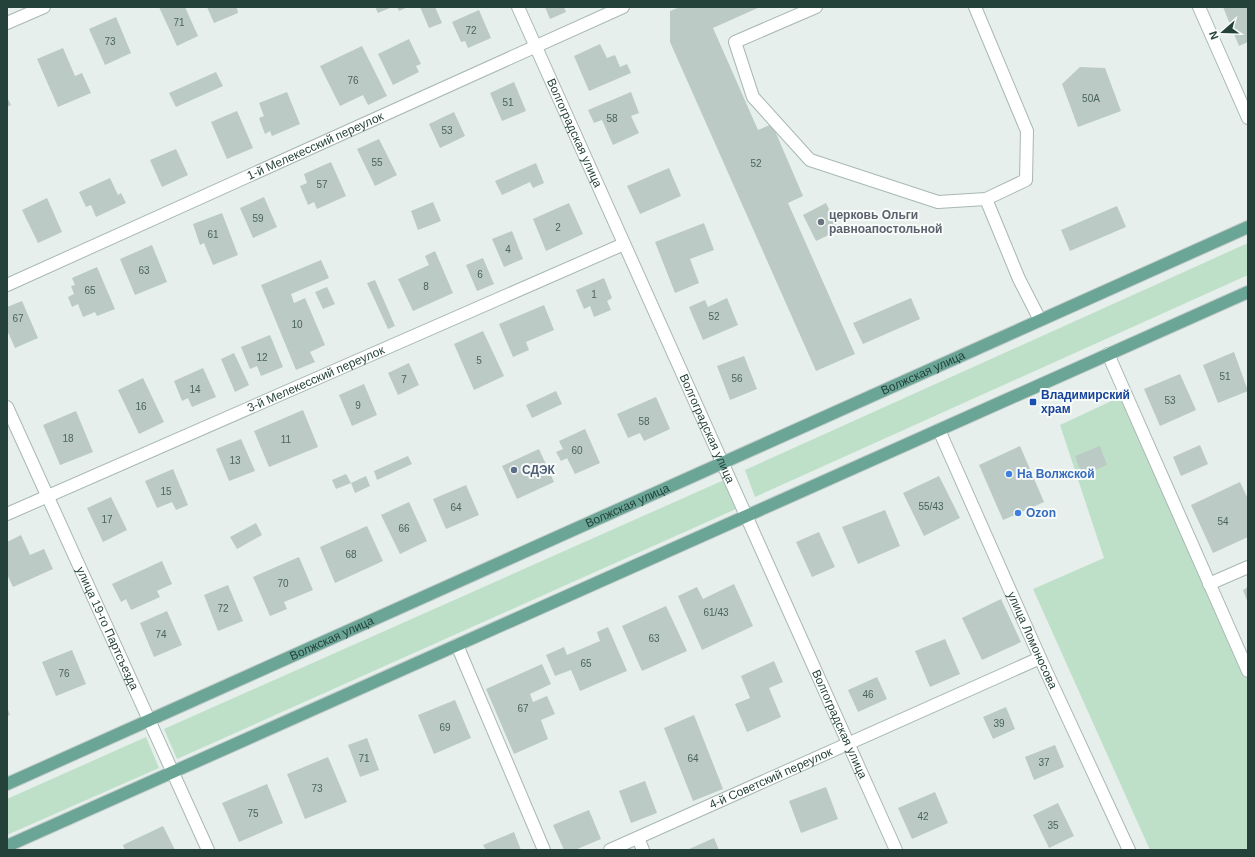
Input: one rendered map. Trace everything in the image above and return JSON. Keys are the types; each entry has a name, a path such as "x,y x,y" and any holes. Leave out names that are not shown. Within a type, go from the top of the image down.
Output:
{"main road":[{"name":"Волжская улица","path":"7,784 1248,227"},
{"path":"7,846 1248,292"}],"street":[{"path":"7,23 44,7"},
{"name":"Волгоградская улица","path":"518,7 896,850"},
{"name":"1-й Мелекесский переулок","path":"7,284 623,7"},
{"path":"816,7 735,42 753,97 810,160 938,202 986,199 1026,180 1026,131 974,7"},
{"path":"1199,7 1248,118"},
{"path":"986,199 1019,279 1040,320"},
{"name":"3-й Мелекесский переулок","path":"7,514 624,244"},
{"path":"1108,354 1248,672"},
{"name":"улица 19-го Партсъезда","path":"7,407 208,850"},
{"name":"улица Ломоносова","path":"939,430 1040,658 1129,850"},
{"path":"1209,584 1248,567"},
{"path":"457,645 544,850"},
{"name":"4-й Советский переулок","path":"610,850 1040,658"},
{"path":"638,838 644,850"}],"green space":[{"path":"1248,243 1248,275 755,497 745,470"},
{"path":"1122,396 1248,679 1248,850 1150,850 1033,589 1104,558 1060,425"},
{"path":"724,480 736,509 177,759 164,729"},
{"path":"146,737 159,768 7,835 7,799"}],"building":[{"path":"159,7 185,7 198,36 177,46"},
{"path":"207,7 240,7 237,8 238,13 214,23"},
{"path":"375,7 392,7 378,13"},
{"path":"397,7 408,7 399,11"},
{"path":"420,7 435,7 442,23 429,28"},
{"path":"545,7 564,7 566,12 550,19"},
{"path":"680,7 760,7 713,28 758,130 772,124 803,196 788,203 855,354 816,371 670,42 670,11"},
{"path":"1223,7 1248,7 1248,42 1239,46"},
{"path":"479,10 491,38 468,48 465,41 461,42 452,22"},
{"path":"116,17 131,53 105,65 89,29"},
{"path":"409,39 421,64 416,66 419,72 393,85 378,54"},
{"path":"600,44 607,58 615,55 620,67 627,64 631,73 589,91 574,56"},
{"path":"362,46 387,96 368,105 363,95 340,106 320,66"},
{"path":"63,48 75,76 82,73 91,93 58,107 37,59"},
{"path":"1080,67 1105,68 1121,111 1078,127 1062,84"},
{"path":"216,72 223,86 176,107 169,93"},
{"path":"514,82 526,111 502,121 490,93"},
{"path":"287,92 300,124 272,136 270,131 265,134 259,118 264,116 259,103"},
{"path":"631,92 639,113 631,116 639,133 613,145 602,120 594,123 588,110"},
{"path":"7,97 11,105 7,107"},
{"path":"237,111 253,148 227,159 211,122"},
{"path":"454,112 465,136 440,148 429,124"},
{"path":"379,139 397,175 375,186 357,149"},
{"path":"176,149 188,175 162,187 150,160"},
{"path":"331,162 346,196 317,209 314,202 308,205 300,186 307,183 304,174"},
{"path":"536,163 544,183 533,188 530,182 502,195 495,181"},
{"path":"669,168 681,196 640,214 627,186"},
{"path":"110,178 118,195 121,193 126,203 96,217 91,205 86,207 79,192"},
{"path":"264,197 277,227 253,238 240,208"},
{"path":"47,198 62,232 38,243 22,210"},
{"path":"433,202 441,221 418,230 411,211"},
{"path":"569,203 583,234 546,251 533,219"},
{"name":"церковь Ольги равноапостольной","path":"826,203 839,230 816,241 803,215"},
{"path":"1117,206 1126,227 1070,251 1061,230"},
{"path":"222,213 238,255 213,265 204,243 200,245 193,224"},
{"path":"704,223 714,250 690,259 699,283 675,293 655,242"},
{"path":"512,231 523,259 504,267 492,239"},
{"path":"152,245 167,282 135,295 120,259"},
{"path":"435,251 453,293 413,311 398,279 429,265 425,256"},
{"path":"483,258 494,284 477,291 466,265"},
{"path":"321,260 329,278 291,294 294,303 305,298 325,345 310,352 315,362 296,370 261,285"},
{"path":"97,267 115,309 97,316 95,312 83,317 78,304 72,307 68,297 74,294 71,286 75,285 72,278"},
{"path":"604,278 612,298 607,301 611,310 594,317 590,306 584,309 576,290"},
{"path":"375,280 395,326 388,329 367,283"},
{"path":"327,287 335,304 323,309 315,292"},
{"path":"727,298 738,325 703,340 689,307 705,300 708,307"},
{"path":"911,298 920,319 863,344 853,323"},
{"path":"22,301 38,338 15,348 7,330 7,307"},
{"path":"544,305 554,330 526,342 529,350 513,357 499,324"},
{"path":"483,331 504,376 474,390 454,344"},
{"path":"270,335 283,367 261,376 257,366 250,369 241,347"},
{"path":"1234,352 1248,391 1218,403 1203,365"},
{"path":"234,353 249,385 235,392 221,359"},
{"path":"744,356 757,389 730,400 717,366"},
{"path":"409,363 419,385 398,395 388,373"},
{"path":"203,368 216,397 192,407 188,398 182,401 174,381"},
{"path":"1180,374 1196,410 1160,426 1144,389"},
{"path":"143,378 164,422 139,434 118,390"},
{"path":"364,384 377,415 352,426 339,395"},
{"path":"556,391 562,404 532,418 526,405"},
{"path":"656,397 670,429 644,441 640,433 628,438 617,414"},
{"path":"303,410 318,447 269,467 254,431"},
{"path":"76,411 93,452 60,465 43,425"},
{"path":"585,429 600,463 575,474 567,458 561,461 556,452 563,449 559,441"},
{"path":"241,439 255,471 229,481 216,449"},
{"path":"1200,445 1208,464 1181,476 1173,457"},
{"path":"1020,446 1044,502 1003,520 979,465"},
{"path":"1100,446 1107,465 1082,475 1075,456"},
{"path":"539,449 554,482 517,499 502,466"},
{"path":"408,456 412,464 377,480 374,471"},
{"path":"173,469 188,505 176,510 172,502 157,508 145,481"},
{"path":"346,474 351,483 336,489 332,480"},
{"path":"366,476 370,486 355,493 351,483"},
{"path":"939,476 960,518 924,536 903,493"},
{"path":"1240,482 1248,499 1248,537 1213,553 1191,505"},
{"path":"466,485 479,515 446,529 433,499"},
{"path":"111,497 127,530 103,542 87,508"},
{"path":"409,502 427,541 400,554 381,515"},
{"path":"885,510 900,546 858,564 842,527"},
{"path":"256,523 262,535 237,549 230,537"},
{"path":"367,526 383,561 335,583 320,547"},
{"path":"819,532 835,567 812,577 796,542"},
{"path":"21,535 30,555 44,549 53,569 13,587 7,574 7,542"},
{"path":"299,557 313,590 284,602 287,609 270,616 253,577"},
{"path":"162,561 172,584 157,591 160,597 131,610 126,599 121,602 112,584"},
{"path":"734,584 753,626 702,650 678,596 697,587 703,599"},
{"path":"228,585 243,621 218,631 204,595"},
{"path":"1248,587 1248,603 1243,590"},
{"path":"1001,599 1021,642 982,660 962,618"},
{"path":"666,606 687,651 642,671 622,626"},
{"path":"167,611 182,645 154,657 140,623"},
{"path":"608,627 627,671 580,691 571,670 555,676 546,655 564,647 567,655 600,641 597,632"},
{"path":"945,639 960,674 930,687 915,651"},
{"path":"72,650 86,684 56,696 42,662"},
{"path":"774,661 783,682 769,688 781,717 747,732 735,704 750,698 741,676"},
{"path":"542,664 551,684 530,694 533,702 547,696 555,714 541,720 548,739 514,754 486,689"},
{"path":"877,677 887,699 858,712 848,690"},
{"path":"455,700 471,738 434,754 418,715"},
{"path":"7,707 10,715 7,716"},
{"path":"1006,707 1015,729 993,739 983,717"},
{"path":"694,715 723,789 693,801 664,728"},
{"path":"367,738 379,770 360,777 348,745"},
{"path":"1055,745 1064,767 1034,780 1025,757"},
{"path":"328,757 347,802 305,819 287,774"},
{"path":"645,781 657,813 631,823 619,791"},
{"path":"267,784 283,823 239,842 222,803"},
{"path":"826,787 838,819 801,833 789,801"},
{"path":"935,792 948,823 912,839 898,808"},
{"path":"1058,803 1074,836 1049,848 1033,815"},
{"path":"589,810 601,839 575,850 564,850 553,825"},
{"path":"163,826 175,850 125,850 123,845"},
{"path":"514,832 521,850 486,850 483,845"},
{"path":"714,838 719,850 687,850"}],"place":[{"name":"церковь Ольги равноапостольной","path":"821,222"},
{"name":"Владимирский храм","path":"1033,402"},
{"name":"СДЭК","path":"514,470"},
{"name":"На Волжской","path":"1009,474"},
{"name":"Ozon","path":"1018,513"}]}
